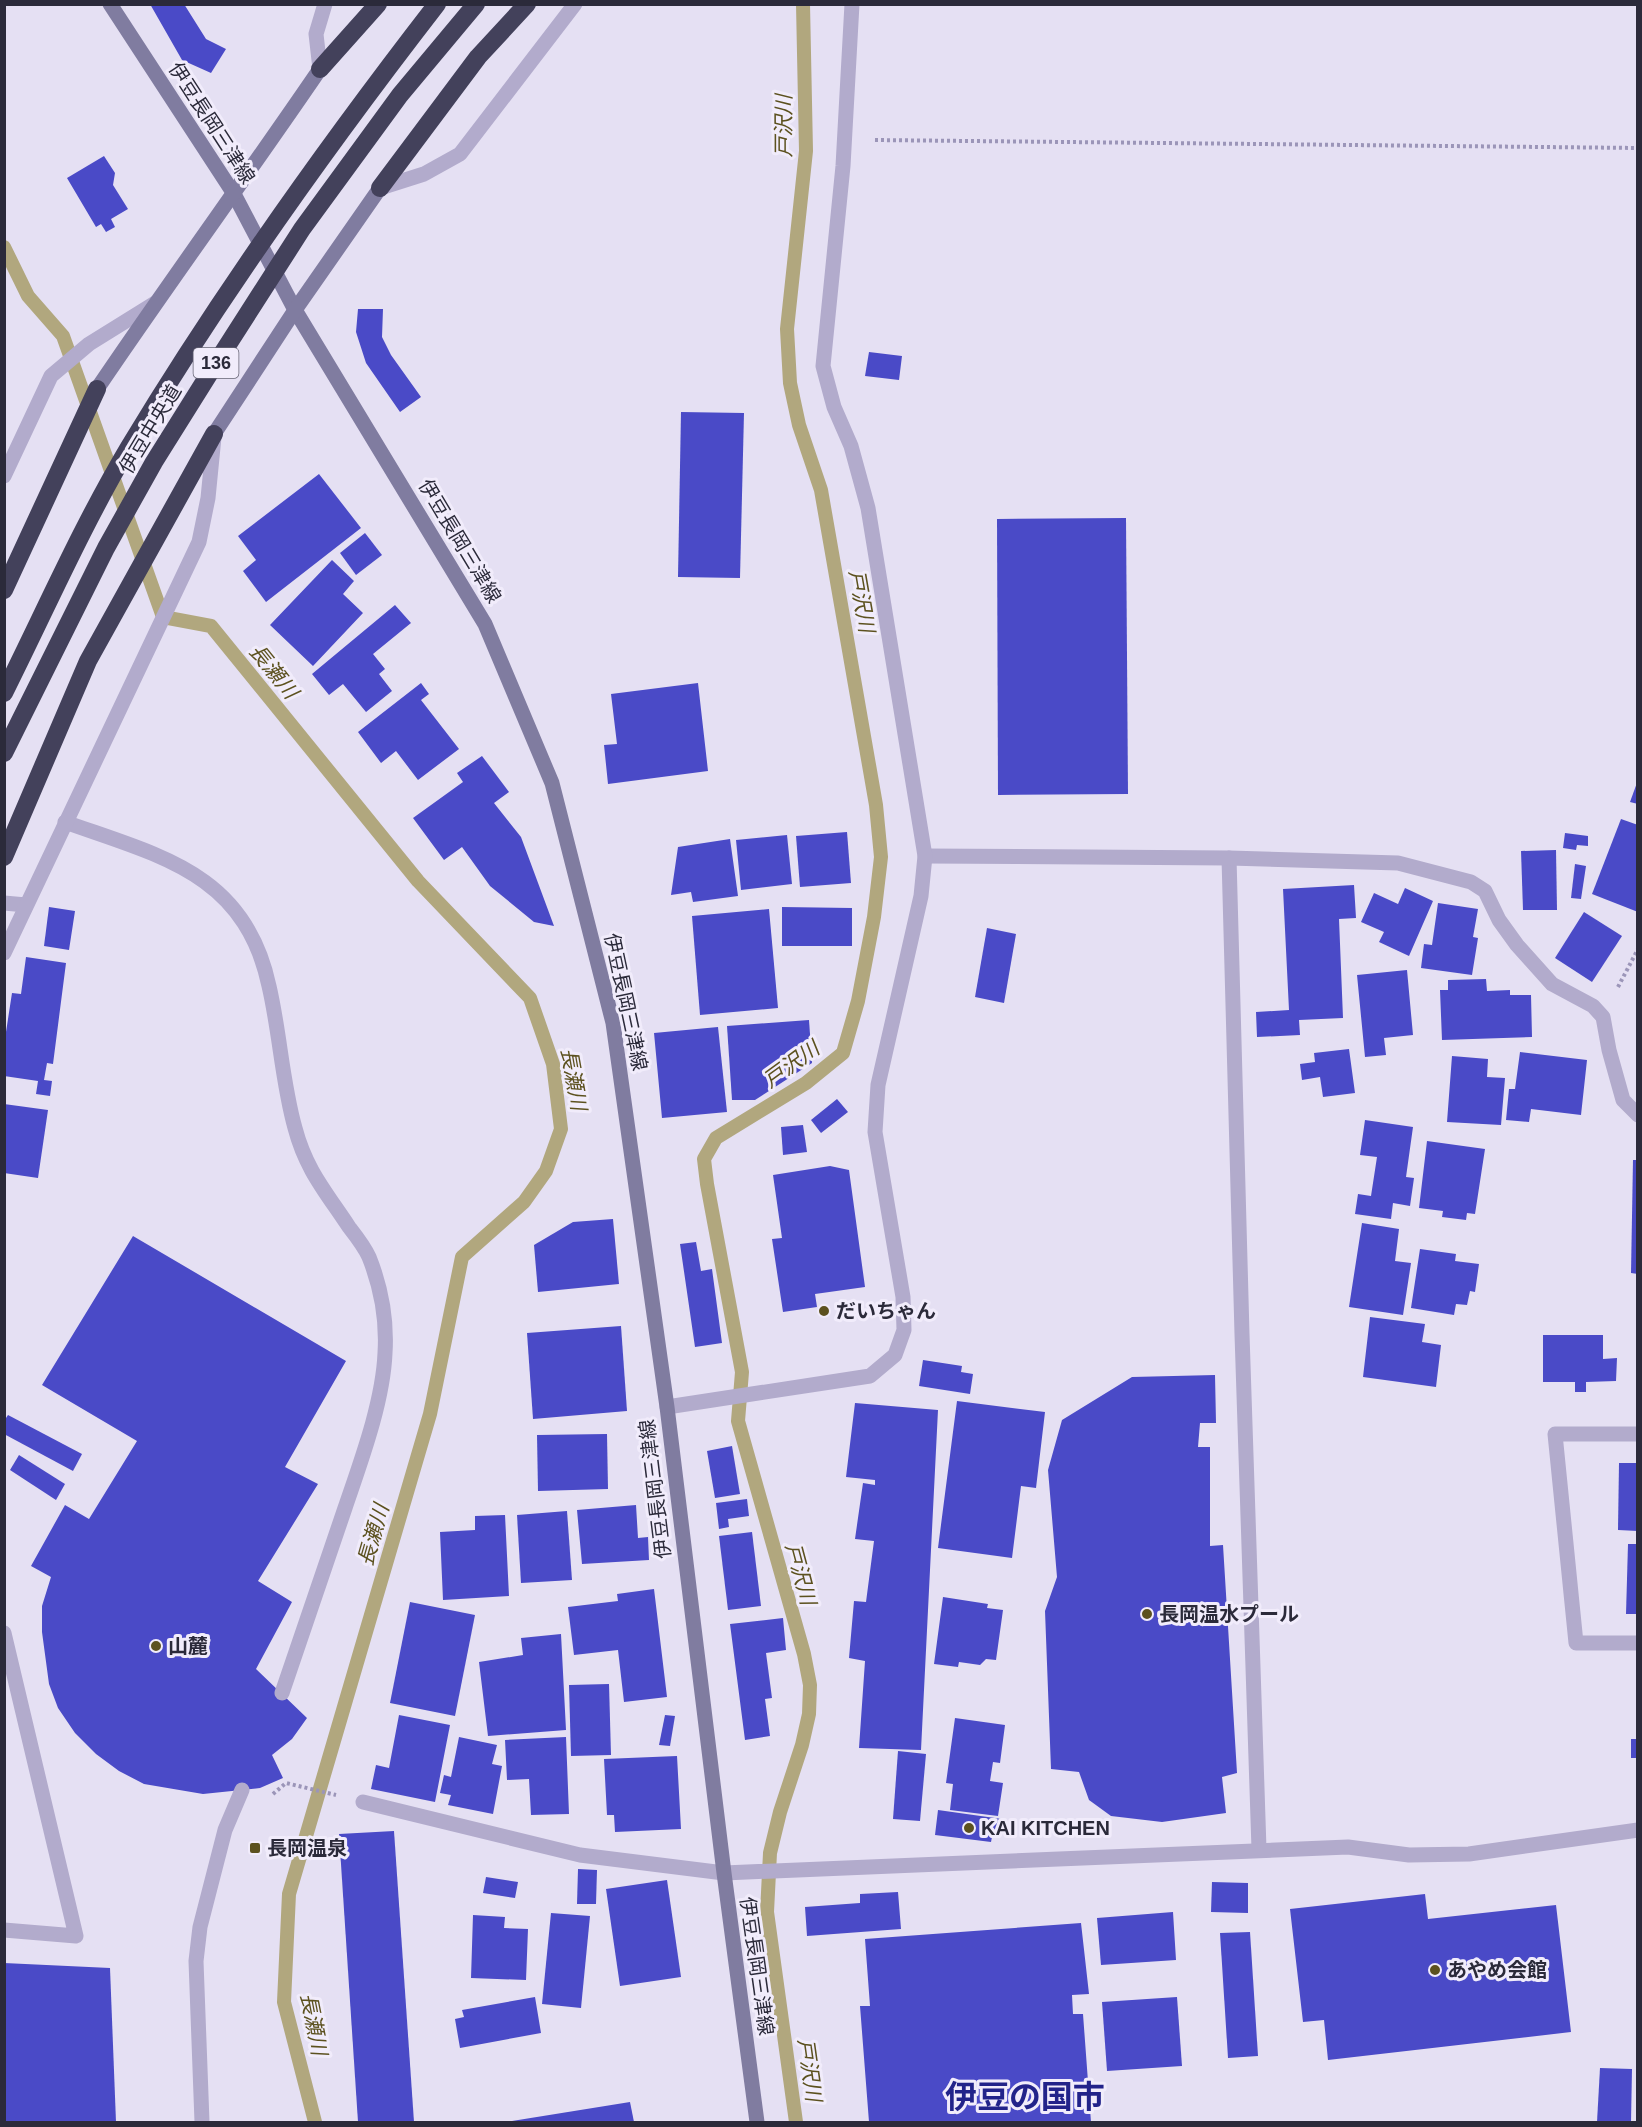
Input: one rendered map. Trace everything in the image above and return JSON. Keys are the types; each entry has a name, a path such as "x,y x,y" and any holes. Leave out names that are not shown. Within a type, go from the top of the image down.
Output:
{"highway":[{"path":"320,69 378,4"},
{"name":"伊豆中央道","path":"4,693 79,539 129,448 279,216 372,88 437,4"},
{"name":"伊豆中央道","path":"4,753 106,548 154,462 205,381 302,229 400,95 476,4"},
{"path":"380,188 478,57 527,4"},
{"path":"4,590 98,389"},
{"path":"4,857 88,661 214,434"}],"main road":[{"name":"伊豆長岡三津線","path":"110,4 234,194 295,310 485,624 552,783 613,1023 667,1407 757,2122"},
{"path":"98,389 155,303 320,69"},
{"path":"214,434 295,310 380,188"}],"street":[{"path":"320,69 316,34 325,4"},
{"path":"380,188 424,174 460,154 575,4"},
{"path":"667,1407 870,1376 895,1355 904,1330 903,1297 875,1131 878,1085 921,896 925,856 868,508 851,446 834,407 823,366 845,139 852,4"},
{"path":"4,476 51,376 89,344 155,303"},
{"path":"4,953 199,542 208,498 214,434"},
{"path":"65,822 163,858 202,878 227,900 244,924 258,948 269,985 290,1110 303,1157 368,1255 379,1292 386,1331 380,1392 357,1474 282,1693"},
{"path":"925,856 1229,858 1398,863 1471,882 1485,891 1499,920 1517,945 1552,984 1593,1006 1602,1017 1623,1100 1638,1115"},
{"path":"1229,858 1259,1849"},
{"path":"4,903 26,905"},
{"path":"1638,1434 1555,1434 1576,1642 1638,1643"},
{"path":"4,1633 76,1936 4,1930"},
{"path":"202,2122 196,1961 200,1927 225,1830 242,1790"},
{"path":"363,1802 580,1855 724,1873 1259,1849 1348,1847 1409,1855 1469,1854 1638,1830"}],"path":[{"path":"845,139 1638,148"},
{"path":"1602,1017 1638,949"},
{"path":"295,1786 337,1795"}],"building":[{"path":"150,4 184,4 206,39 226,49 211,73 182,60"},
{"path":"104,156 115,173 113,185 128,209 111,219 115,227 106,232 101,224 96,227 67,178"},
{"path":"358,309 383,309 382,337 391,355 421,397 400,412 366,363 356,332"},
{"path":"869,352 902,356 899,380 865,376"},
{"path":"681,412 744,413 740,578 678,577"},
{"path":"319,474 361,528 266,602 243,571 256,560 238,536"},
{"path":"1126,518 1128,794 998,795 997,519"},
{"path":"365,533 382,555 356,575 340,553"},
{"path":"332,560 354,581 343,594 363,613 313,666 270,625"},
{"path":"395,605 411,623 373,654 385,669 379,674 392,691 366,712 343,684 329,695 312,674"},
{"path":"421,683 429,694 421,700 459,749 418,780 396,751 381,763 358,732"},
{"path":"698,683 708,771 608,784 604,745 617,744 611,694"},
{"path":"482,756 509,792 494,803 521,837 554,926 534,922 490,886 462,847 444,860 413,818 463,782 457,773"},
{"path":"1638,780 1638,804 1630,802"},
{"path":"1621,819 1638,825 1638,912 1592,894"},
{"path":"847,832 851,883 800,887 796,836"},
{"path":"1565,833 1588,836 1588,846 1577,845 1576,850 1563,848"},
{"path":"787,835 792,884 741,890 736,840"},
{"path":"730,839 738,896 693,902 691,892 671,895 678,847"},
{"path":"1556,850 1557,910 1523,910 1521,851"},
{"path":"1575,864 1586,866 1581,899 1571,898"},
{"path":"1354,885 1356,918 1339,919 1343,1018 1299,1020 1300,1035 1257,1037 1256,1012 1289,1010 1283,889"},
{"path":"1405,888 1433,901 1409,956 1379,942 1384,932 1361,922 1374,893 1398,904"},
{"path":"1438,903 1478,909 1473,937 1478,938 1472,975 1421,968 1424,944 1432,945"},
{"path":"49,907 75,911 69,950 44,946"},
{"path":"782,907 852,908 852,946 782,946"},
{"path":"769,909 778,1008 700,1015 692,916"},
{"path":"1584,912 1622,936 1592,982 1555,958"},
{"path":"987,928 1016,934 1004,1003 975,997"},
{"path":"26,957 66,963 53,1064 47,1063 44,1080 52,1081 50,1096 36,1094 38,1081 4,1076 4,1045 12,993 21,994"},
{"path":"1407,970 1413,1035 1384,1038 1386,1055 1365,1057 1357,975"},
{"path":"1486,979 1487,991 1510,990 1510,995 1531,995 1532,1037 1442,1040 1440,990 1448,990 1448,980"},
{"path":"809,1020 812,1063 755,1100 732,1100 727,1026"},
{"path":"718,1027 727,1112 662,1118 654,1033"},
{"path":"1349,1049 1355,1093 1323,1097 1320,1077 1302,1080 1300,1064 1315,1062 1314,1053"},
{"path":"1520,1052 1587,1060 1581,1115 1531,1109 1529,1122 1506,1120 1509,1089 1515,1089"},
{"path":"1452,1056 1488,1059 1487,1077 1505,1078 1501,1125 1447,1122"},
{"path":"837,1099 848,1112 821,1133 811,1120"},
{"path":"4,1104 48,1110 38,1178 4,1173"},
{"path":"1365,1120 1413,1127 1406,1177 1414,1178 1410,1206 1393,1203 1391,1219 1355,1214 1358,1194 1371,1196 1377,1157 1360,1155"},
{"path":"803,1125 807,1152 783,1155 781,1127"},
{"path":"1427,1141 1485,1149 1475,1214 1467,1213 1466,1220 1442,1217 1443,1211 1419,1208"},
{"path":"1633,1160 1638,1160 1638,1274 1631,1273"},
{"path":"830,1166 849,1170 865,1287 815,1294 817,1307 783,1312 772,1239 782,1238 773,1175"},
{"path":"613,1219 619,1284 538,1292 534,1245 573,1222"},
{"path":"1362,1223 1399,1229 1395,1261 1411,1263 1403,1315 1349,1307"},
{"path":"133,1236 346,1361 285,1467 318,1484 258,1581 292,1602 256,1669 307,1718 292,1739 272,1755 283,1778 260,1788 203,1794 144,1784 119,1771 96,1754 75,1733 58,1708 49,1684 42,1632 42,1606 51,1577 31,1566 65,1505 89,1519 137,1441 42,1385"},
{"path":"696,1242 701,1271 712,1269 722,1343 695,1347 680,1244"},
{"path":"1420,1249 1456,1254 1455,1261 1479,1264 1475,1292 1470,1291 1467,1305 1456,1304 1454,1315 1411,1308"},
{"path":"1370,1317 1425,1324 1422,1342 1441,1345 1436,1387 1363,1377"},
{"path":"621,1326 627,1411 533,1419 527,1333"},
{"path":"1543,1335 1603,1335 1603,1359 1617,1358 1616,1381 1586,1382 1586,1392 1575,1392 1575,1382 1543,1382"},
{"path":"923,1360 962,1366 961,1372 973,1374 970,1394 919,1386"},
{"path":"1215,1375 1216,1423 1200,1423 1198,1447 1210,1447 1210,1546 1223,1545 1237,1773 1222,1777 1226,1813 1162,1822 1111,1816 1089,1800 1079,1772 1051,1769 1045,1611 1057,1577 1048,1470 1062,1420 1132,1377"},
{"path":"957,1401 1045,1412 1036,1488 1021,1486 1012,1558 938,1548"},
{"path":"855,1403 938,1410 921,1750 859,1748 865,1661 849,1658 854,1601 866,1602 874,1541 855,1539 863,1483 875,1485 875,1480 846,1477"},
{"path":"8,1415 82,1454 73,1471 4,1434 4,1421"},
{"path":"607,1434 608,1489 538,1491 537,1435"},
{"path":"732,1446 740,1494 715,1498 707,1451"},
{"path":"19,1455 65,1484 56,1500 10,1470"},
{"path":"1619,1463 1638,1463 1638,1531 1618,1530"},
{"path":"747,1499 749,1516 728,1519 729,1527 719,1529 716,1503"},
{"path":"636,1505 638,1538 648,1537 649,1560 582,1564 577,1510"},
{"path":"567,1511 572,1580 521,1583 517,1515"},
{"path":"505,1515 509,1596 443,1600 440,1532 475,1530 475,1516"},
{"path":"752,1532 761,1606 728,1610 719,1536"},
{"path":"1628,1544 1638,1544 1638,1614 1626,1614"},
{"path":"654,1589 667,1697 624,1702 618,1650 574,1655 568,1607 618,1601 617,1594"},
{"path":"943,1597 988,1604 987,1608 1003,1610 996,1660 986,1659 980,1665 959,1662 958,1667 934,1664"},
{"path":"410,1602 475,1615 455,1716 390,1703"},
{"path":"783,1618 786,1650 766,1653 772,1698 765,1699 770,1736 745,1740 730,1624"},
{"path":"561,1634 566,1730 488,1736 479,1662 523,1655 521,1638"},
{"path":"609,1684 611,1755 571,1756 569,1685"},
{"path":"399,1715 450,1725 435,1802 371,1789 376,1765 389,1768"},
{"path":"665,1715 675,1716 670,1746 659,1745"},
{"path":"955,1718 1005,1725 1000,1763 993,1762 990,1781 1003,1783 998,1816 950,1810 953,1784 946,1783"},
{"path":"459,1737 497,1745 492,1764 502,1766 493,1814 448,1805 451,1795 440,1793 444,1775 451,1777"},
{"path":"566,1737 569,1814 531,1815 529,1779 507,1780 505,1740"},
{"path":"1631,1739 1638,1739 1638,1758 1631,1758"},
{"path":"898,1751 926,1754 920,1821 893,1819"},
{"path":"677,1756 681,1829 615,1832 614,1815 607,1815 604,1759"},
{"path":"938,1810 1002,1819 1001,1833 993,1832 991,1842 935,1835"},
{"path":"394,1831 414,2122 358,2122 339,1834"},
{"path":"578,1869 597,1870 596,1904 577,1904"},
{"path":"486,1877 518,1882 515,1898 483,1893"},
{"path":"667,1880 681,1977 620,1986 606,1889"},
{"path":"1212,1882 1248,1883 1248,1913 1211,1912"},
{"path":"898,1892 901,1929 807,1936 805,1907 860,1903 860,1894"},
{"path":"1425,1894 1428,1919 1556,1905 1571,2032 1328,2060 1324,2020 1303,2022 1290,1909"},
{"path":"1173,1912 1176,1960 1101,1965 1097,1918"},
{"path":"551,1913 590,1916 581,2008 542,2004"},
{"path":"473,1915 505,1917 504,1928 528,1929 526,1980 471,1978"},
{"path":"1081,1923 1089,1994 1072,1995 1073,2014 1083,2014 1091,2122 869,2122 860,2006 870,2006 865,1939"},
{"path":"1250,1932 1258,2056 1228,2058 1220,1933"},
{"path":"4,1963 110,1968 116,2122 4,2122"},
{"path":"535,1997 541,2033 460,2048 455,2019 464,2017 462,2010"},
{"path":"1177,1997 1182,2066 1107,2071 1102,2002"},
{"path":"1600,2068 1632,2069 1631,2122 1597,2122"},
{"path":"630,2102 634,2122 512,2122 512,2121"}],"waterway":[{"name":"戸沢川","path":"796,2122 767,1912 770,1853 780,1812 802,1745 809,1714 810,1685 804,1654 738,1421 742,1372 704,1159 716,1138 806,1083 843,1053 858,1001 874,917 881,857 876,805 821,490 799,425 790,383 787,329 806,151 803,4"},
{"name":"長瀬川","path":"4,247 28,296 63,336 163,617 211,626 418,881 530,998 553,1064 561,1129 546,1171 524,1202 462,1257 430,1414 289,1894 284,2002 315,2122"}],"place":[{"name":"だいちゃん","path":"824,1311"},
{"name":"長岡温水プール","path":"1147,1614"},
{"name":"山麓","path":"156,1646"},
{"name":"KAI KITCHEN","path":"969,1828"},
{"name":"長岡温泉","path":"255,1848"},
{"name":"あやめ会館","path":"1435,1970"}],"district":[{"name":"伊豆の国市","path":"1025,2097"}]}
